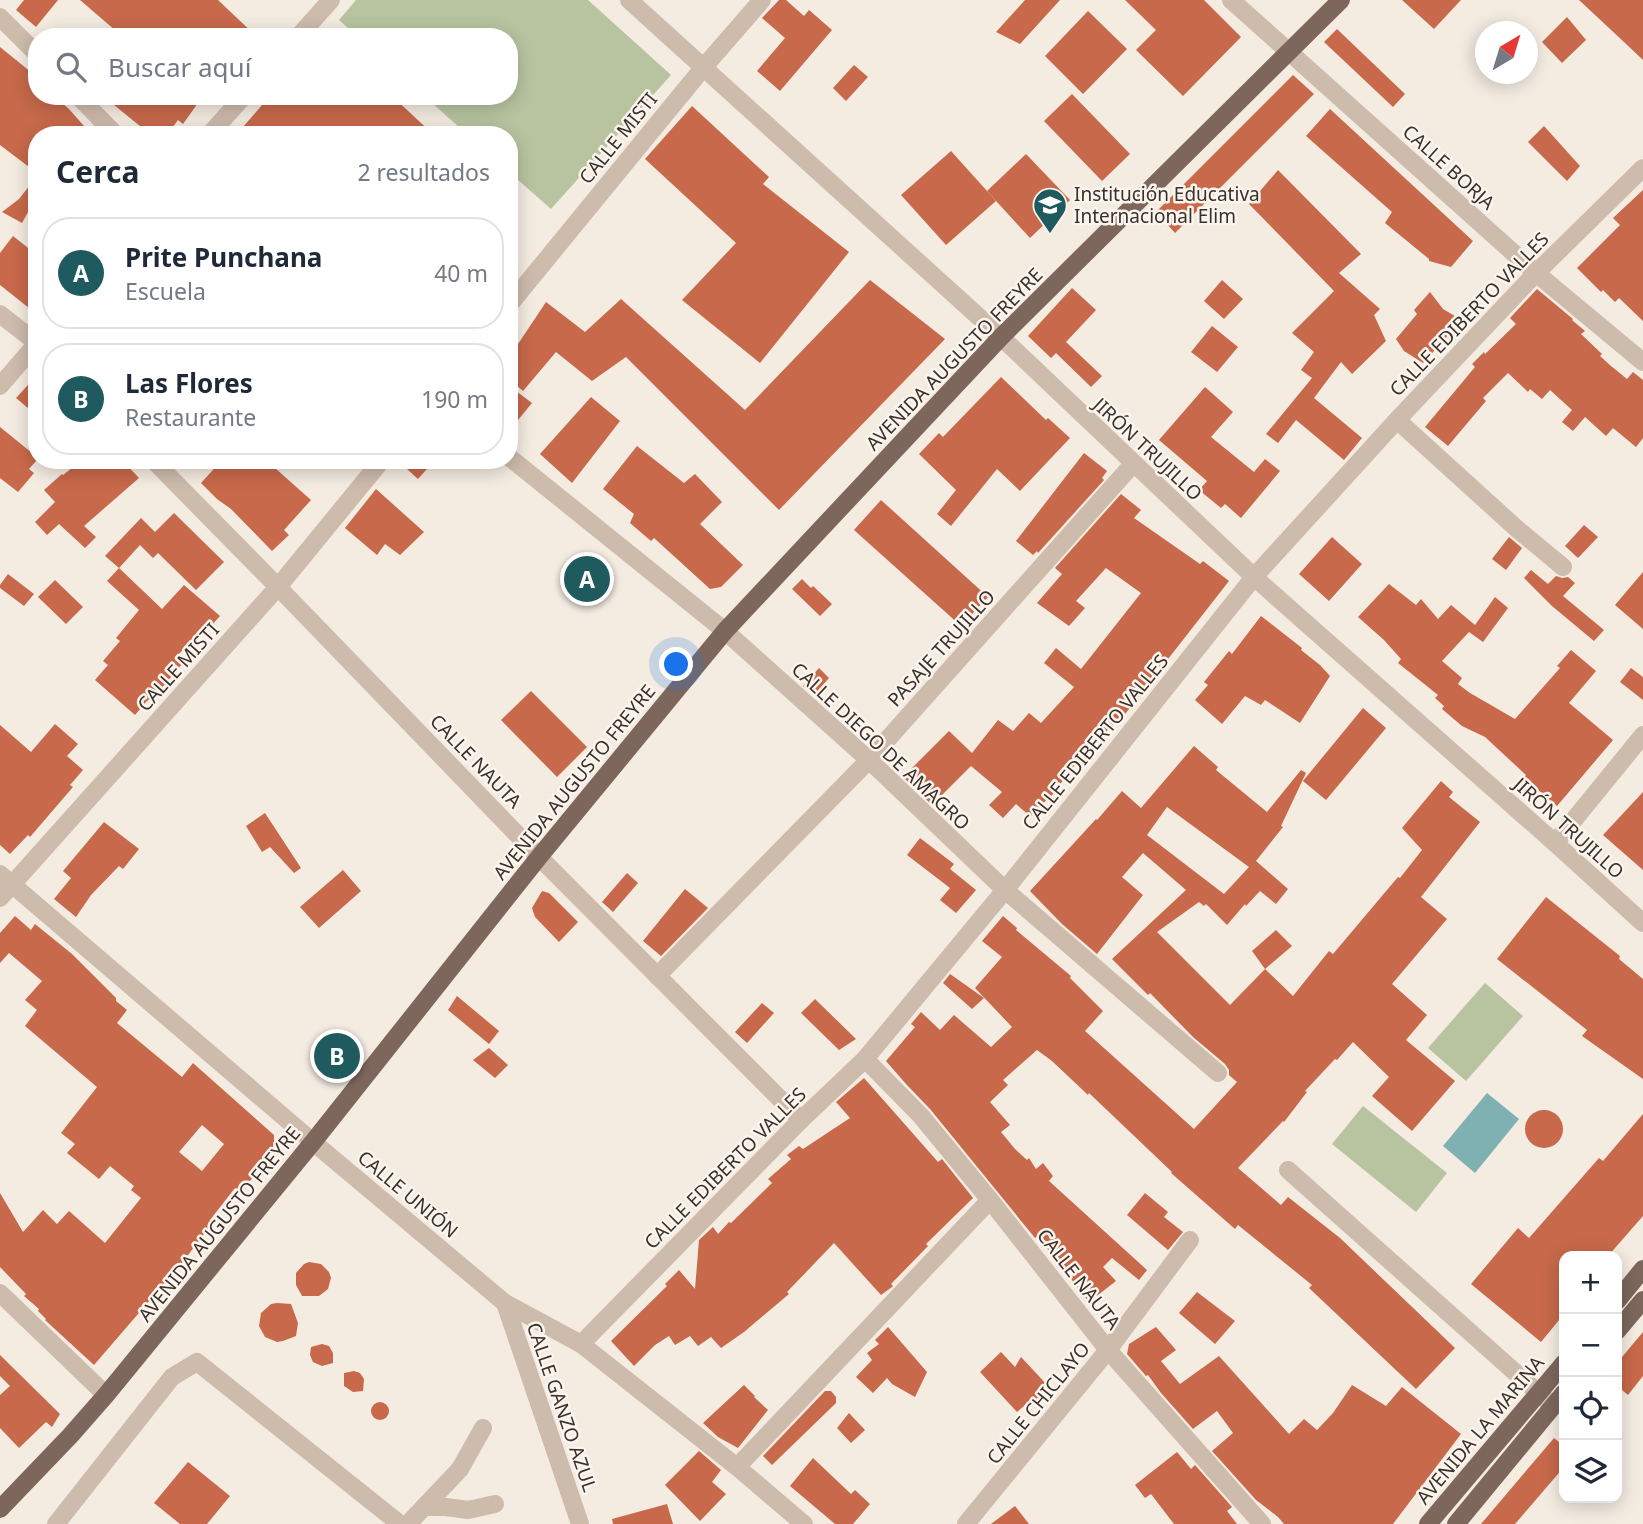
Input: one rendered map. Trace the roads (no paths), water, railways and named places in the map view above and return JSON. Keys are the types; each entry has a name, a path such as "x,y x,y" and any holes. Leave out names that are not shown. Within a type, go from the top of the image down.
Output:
{"main road":[{"name":"AVENIDA AUGUSTO FREYRE","path":"0,1509 106,1395 725,631 1001,337 1340,0"},
{"path":"1622,1295 1643,1269"},
{"path":"1622,1325 1643,1300"},
{"name":"AVENIDA LA MARINA","path":"1428,1524 1559,1369"},
{"path":"1456,1524 1559,1399"}],"street":[{"path":"306,28 331,0"},
{"name":"JIRÓN TRUJILLO","path":"629,0 1001,337 1254,577 1643,923"},
{"name":"CALLE MISTI","path":"518,294 762,0"},
{"name":"CALLE BORJA","path":"1231,0 1536,273 1643,362"},
{"path":"0,17 28,45"},
{"path":"87,105 107,126"},
{"path":"217,126 236,105"},
{"name":"CALLE EDIBERTO VALLES","path":"582,1344 801,1120 866,1059 1005,890 1254,577 1536,273 1643,168"},
{"path":"0,314 28,336"},
{"path":"0,386 28,353"},
{"path":"1397,421 1563,567"},
{"name":"CALLE DIEGO DE AMAGRO","path":"518,464 725,631 869,760 1005,890 1218,1073"},
{"name":"PASAJE TRUJILLO","path":"657,976 869,760 1133,464"},
{"name":"CALLE NAUTA","path":"162,469 801,1120"},
{"name":"CALLE MISTI","path":"4,885 278,587 375,469"},
{"path":"1555,844 1643,735"},
{"name":"CALLE UNIÓN","path":"4,885 505,1303 582,1344 804,1524"},
{"name":"CALLE NAUTA","path":"866,1059 921,1116 1108,1350 1262,1524"},
{"path":"1288,1170 1539,1393 1559,1399"},
{"path":"737,1468 990,1200"},
{"name":"CALLE CHICLAYO","path":"966,1524 1108,1350 1190,1240"},
{"path":"0,1293 106,1395"},
{"name":"CALLE GANZO AZUL","path":"505,1303 580,1524"},
{"path":"57,1524 172,1377 197,1362 400,1524"},
{"path":"408,1524 460,1469 483,1428"},
{"path":"424,1507 468,1510 495,1504"}],"water":[{"path":"1487,1093 1519,1119 1475,1173 1443,1146"}],"place":[{"name":"Institución Educativa Internacional Elim","path":"1050,235"},
{"name":"Prite Punchana","path":"587,579"},
{"name":"Las Flores","path":"337,1056"}]}
